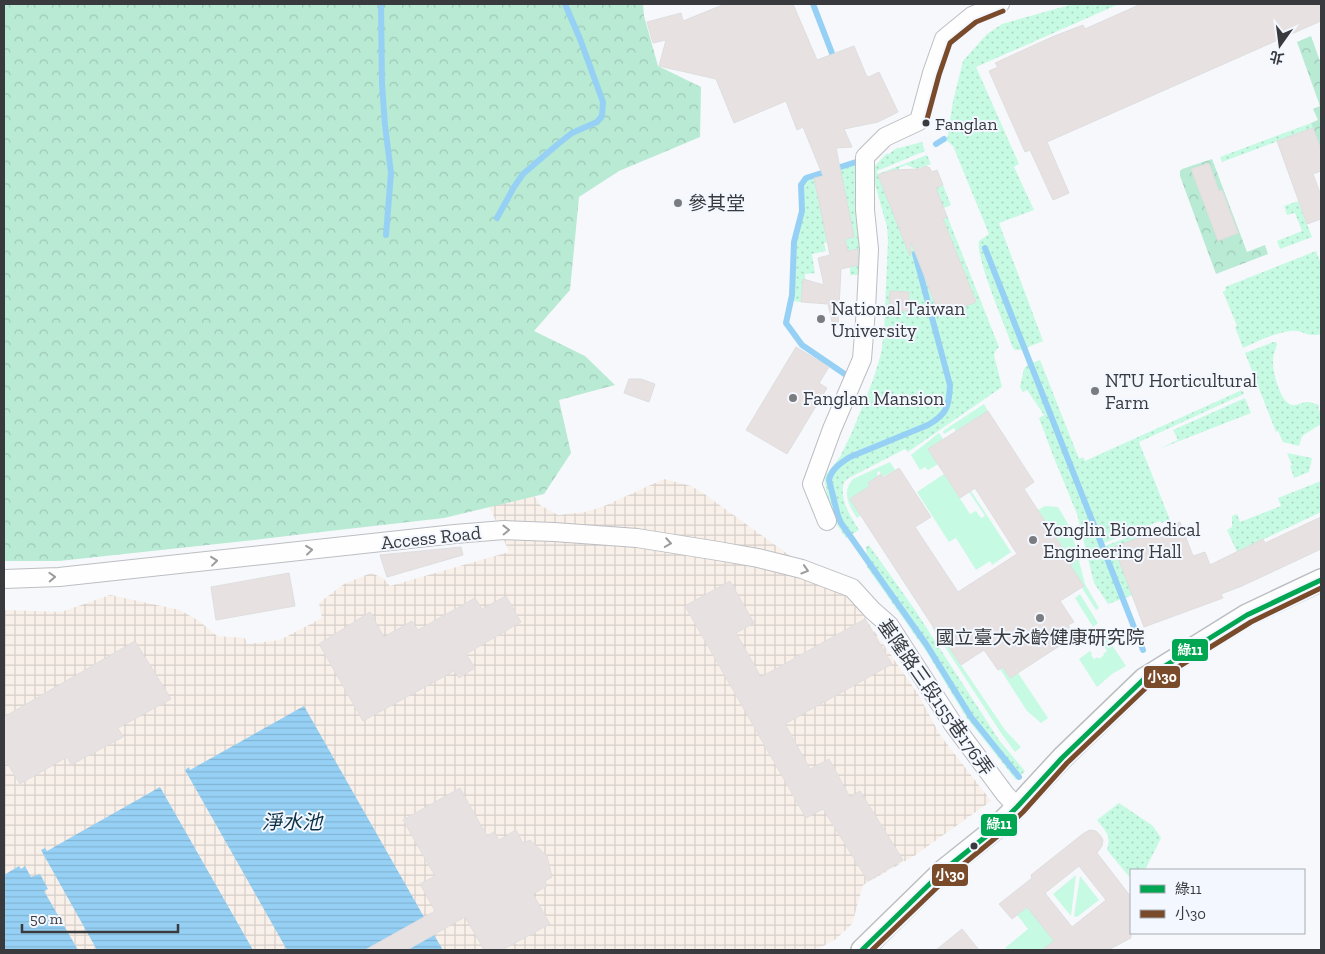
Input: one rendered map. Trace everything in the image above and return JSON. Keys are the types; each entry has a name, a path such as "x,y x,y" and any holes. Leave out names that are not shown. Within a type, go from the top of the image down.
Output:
{"street":[{"path":"826,521 812,484 832,429 862,359 869,249 865,210 865,157 885,137 919,121 932,73 944,39 972,16 1000,4"},
{"name":"Access Road","path":"4,579 59,577 504,530 637,538 718,550 802,569 852,588"},
{"path":"862,950 944,870 986,837 1017,807 1062,758 1144,679 1247,615 1321,580"},
{"name":"基隆路三段155巷176弄","path":"852,588 889,625 953,724 1005,794 1017,807"}],"shaded area":[{"path":"664,479 691,486 703,493 854,602 918,694 940,735 991,801 914,856 863,885 852,924 836,939 816,950 4,950 4,610 61,612 110,595 180,610 199,621 217,636 245,638 247,644 280,640 322,618 319,603 344,584 371,573 383,578 390,586 509,552 489,505 532,492 540,505 558,515 585,512 602,507"}],"green space":[{"path":"4,4 643,4 644,16 658,66 701,87 700,137 619,171 579,197 570,290 534,331 585,356 615,385 559,400 571,453 544,494 444,518 59,561 4,561"},
{"path":"1073,4 1119,4 976,67 1019,164 1014,167 1034,210 999,223 1043,341 1021,350 1015,350 998,310 979,249 979,241 989,234 953,146 947,141 953,101 963,61 987,34 1002,24"},
{"path":"1311,36 1321,64 1321,149 1311,123 1318,120 1313,109 1320,106 1297,42"},
{"path":"1311,123 1313,128 1222,162 1220,157"},
{"path":"922,142 925,151 877,171 878,174 927,155 931,164 917,169 906,165 899,168 904,182 943,185 951,205 944,208 999,347 994,355 1002,387 908,452 905,449 844,482 844,501 859,530 846,538 835,522 828,501 824,477 840,457 852,432 873,380 881,354 884,331 888,240 887,227 871,170 886,154 895,149"},
{"path":"1212,159 1247,252 1265,245 1268,254 1216,274 1180,176 1182,169"},
{"path":"856,163 856,181 860,201 862,275 850,275 851,266 845,240 824,243 826,251 812,254 815,273 805,274 801,302 792,301 795,243 804,210 803,186 807,179"},
{"path":"1298,201 1312,237 1280,249 1277,241 1302,231 1295,213 1287,215 1284,206"},
{"path":"1316,251 1321,264 1321,334 1312,335 1299,331 1285,332 1243,348 1235,327 1237,326 1223,292 1226,290 1225,287"},
{"path":"1273,342 1277,344 1273,357 1274,371 1284,399 1292,405 1307,402 1319,405 1318,409 1321,413 1321,424 1302,436 1299,446 1283,442 1278,431 1276,432 1245,353"},
{"path":"1040,360 1079,459 1083,457 1085,461 1242,390 1244,394 1139,442 1170,520 1161,523 1160,521 1104,543 1105,546 1152,528 1154,532 1133,595 1108,604 1094,583 1077,514 1039,418 1044,415 1027,390 1023,392 1020,387 1024,369 1027,365"},
{"path":"1245,398 1251,413 1159,449 1178,440 1173,430"},
{"path":"984,404 988,411 956,431 954,428 944,434 943,431"},
{"path":"939,433 943,439 928,449 938,464 928,470 925,467 920,470 911,455"},
{"path":"1287,453 1312,458 1309,472 1294,478 1290,466 1292,465"},
{"path":"890,462 895,470 883,477 879,471 877,473 878,476 868,483 870,486 851,498 861,515 857,518 851,509 848,499 847,489 849,484 853,479"},
{"path":"944,474 970,514 976,511 981,518 985,516 969,492 971,491 1011,552 992,565 990,561 976,570 956,538 949,542 917,492"},
{"path":"1321,481 1321,512 1237,552 1227,530 1232,527 1232,516 1237,514 1240,522 1281,506 1278,498"},
{"path":"1045,506 1058,507 1068,524 1085,584 1099,608 1096,610 1070,565 1073,563 1038,510"},
{"path":"869,545 915,610 999,740 1025,771 1016,780 966,717 926,651 867,567 866,547"},
{"path":"1080,594 1098,623 1093,627 1075,598"},
{"path":"932,627 1005,730 1021,747 1015,752"},
{"path":"1108,639 1126,666 1112,674 1097,687 1079,659 1090,651 1094,659 1098,657 1099,659 1107,651 1100,644"},
{"path":"1003,667 1010,678 1018,673 1048,718 1041,723 1027,711 1000,669"},
{"path":"1119,803 1153,826 1161,838 1146,869 1130,869 1130,878 1107,850 1108,837 1097,820"},
{"path":"1076,875 1071,916 1053,894"},
{"path":"1080,876 1099,900 1077,917 1074,916"},
{"path":"1027,907 1063,934 1042,950 1007,950 1005,948 1028,929 1017,915"}],"water":[{"name":"淨水池","path":"304,706 424,917 365,950 287,950 185,770 189,767 190,770"},
{"path":"160,787 253,950 97,950 41,850 45,848 47,851"},
{"path":"19,866 21,869 25,866 31,877 40,874 48,889 44,891 78,950 4,950 4,875"},
{"path":"434,935 443,950 407,950"}],"building":[{"path":"725,4 793,4 817,60 854,46 867,77 879,72 898,112 878,122 844,129 852,147 836,148 854,237 845,239 848,251 858,249 858,265 841,269 838,327 833,327 828,304 801,302 803,279 824,285 818,258 830,255 814,178 823,176 803,127 797,130 786,101 734,123 716,79 659,66 666,40 653,43 647,22 681,13 683,21"},
{"path":"1141,4 1321,4 1321,21 1047,142 1069,193 1053,200 1030,150 1025,152 989,71 998,67 995,63 1052,37 1083,25 1085,29"},
{"path":"1313,128 1321,149 1321,171 1313,174 1321,196 1321,219 1307,224 1277,141"},
{"path":"1209,163 1219,191 1222,190 1238,233 1218,241 1191,169"},
{"path":"927,166 932,172 937,170 943,185 936,188 947,217 943,219 976,302 940,316 911,242 910,256 878,175 893,170 919,169"},
{"path":"890,291 909,292 908,311 889,310"},
{"name":"Fanglan Mansion","path":"796,347 829,367 819,383 827,388 787,454 746,430"},
{"path":"629,379 641,379 655,384 649,402 624,393"},
{"name":"Yonglin Biomedical Engineering Hall","path":"988,411 1034,482 1024,489 1073,564 1070,565 1084,586 1060,601 1074,622 1068,625 1075,636 1010,678 1003,667 998,670 984,650 961,665 947,644 945,645 850,499 870,486 868,483 881,474 883,478 899,468 931,517 915,527 958,592 1017,554 975,488 960,498 928,449"},
{"path":"1321,517 1321,549 1221,594 1223,598 1144,627 1114,547 1180,522 1193,556 1205,552 1210,565 1263,539 1265,543"},
{"path":"461,547 463,555 387,577 380,555"},
{"path":"289,573 295,606 216,620 211,587"},
{"path":"730,581 754,623 736,633 761,677 865,619 892,664 785,724 810,769 829,759 850,797 860,791 903,860 868,881 823,809 806,818 685,606"},
{"path":"506,596 521,622 466,654 475,668 459,678 454,671 363,721 319,644 370,612 384,637 412,621 418,630 475,598 482,609"},
{"path":"135,641 171,699 118,728 123,737 71,765 67,757 20,784 4,758 4,717"},
{"path":"460,788 487,836 494,832 499,840 516,830 523,843 530,840 547,856 552,877 545,881 547,886 533,894 550,924 502,950 484,950 465,917 407,950 365,950 435,911 420,884 435,876 403,820"},
{"path":"1090,830 1096,831 1103,840 1102,846 1097,853 1130,896 1131,938 1108,950 1042,950 1054,941 1027,907 1012,919 999,904 1032,878 1031,875 1084,833","holes":["1079,866 1106,900 1072,927 1045,893"]},
{"path":"962,929 979,950 936,950"}],"waterway":[{"path":"381,4 382,84 391,173 386,235"},
{"path":"497,218 523,174 572,133 597,122 602,116 603,102 565,4"},
{"path":"813,4 835,61"},
{"path":"936,144 944,139"},
{"path":"849,377 802,345 786,323 792,295 794,242 802,211 801,185 806,178 856,162"},
{"path":"985,248 1143,650"},
{"path":"915,254 950,385 948,404 943,413 928,425 850,457 834,469 829,480 841,523 926,644 971,717 1019,777"}],"transit line":[{"name":"小30","path":"926,123 950,43 976,22 1003,11"},
{"name":"綠11","path":"862,950 944,870 994,830 1062,758 1144,679 1247,615 1321,580"},
{"name":"小30","path":"872,950 949,876 999,835 1023,812 1067,763 1149,685 1251,622 1321,588"}],"place":[{"name":"Fanglan","path":"926,123"},
{"name":"參其堂","path":"678,203"},
{"name":"National Taiwan University","path":"821,319"},
{"name":"NTU Horticultural Farm","path":"1095,391"},
{"name":"Fanglan Mansion","path":"793,398"},
{"name":"Yonglin Biomedical Engineering Hall","path":"1033,540"},
{"name":"國立臺大永齡健康研究院","path":"1040,618"}]}
